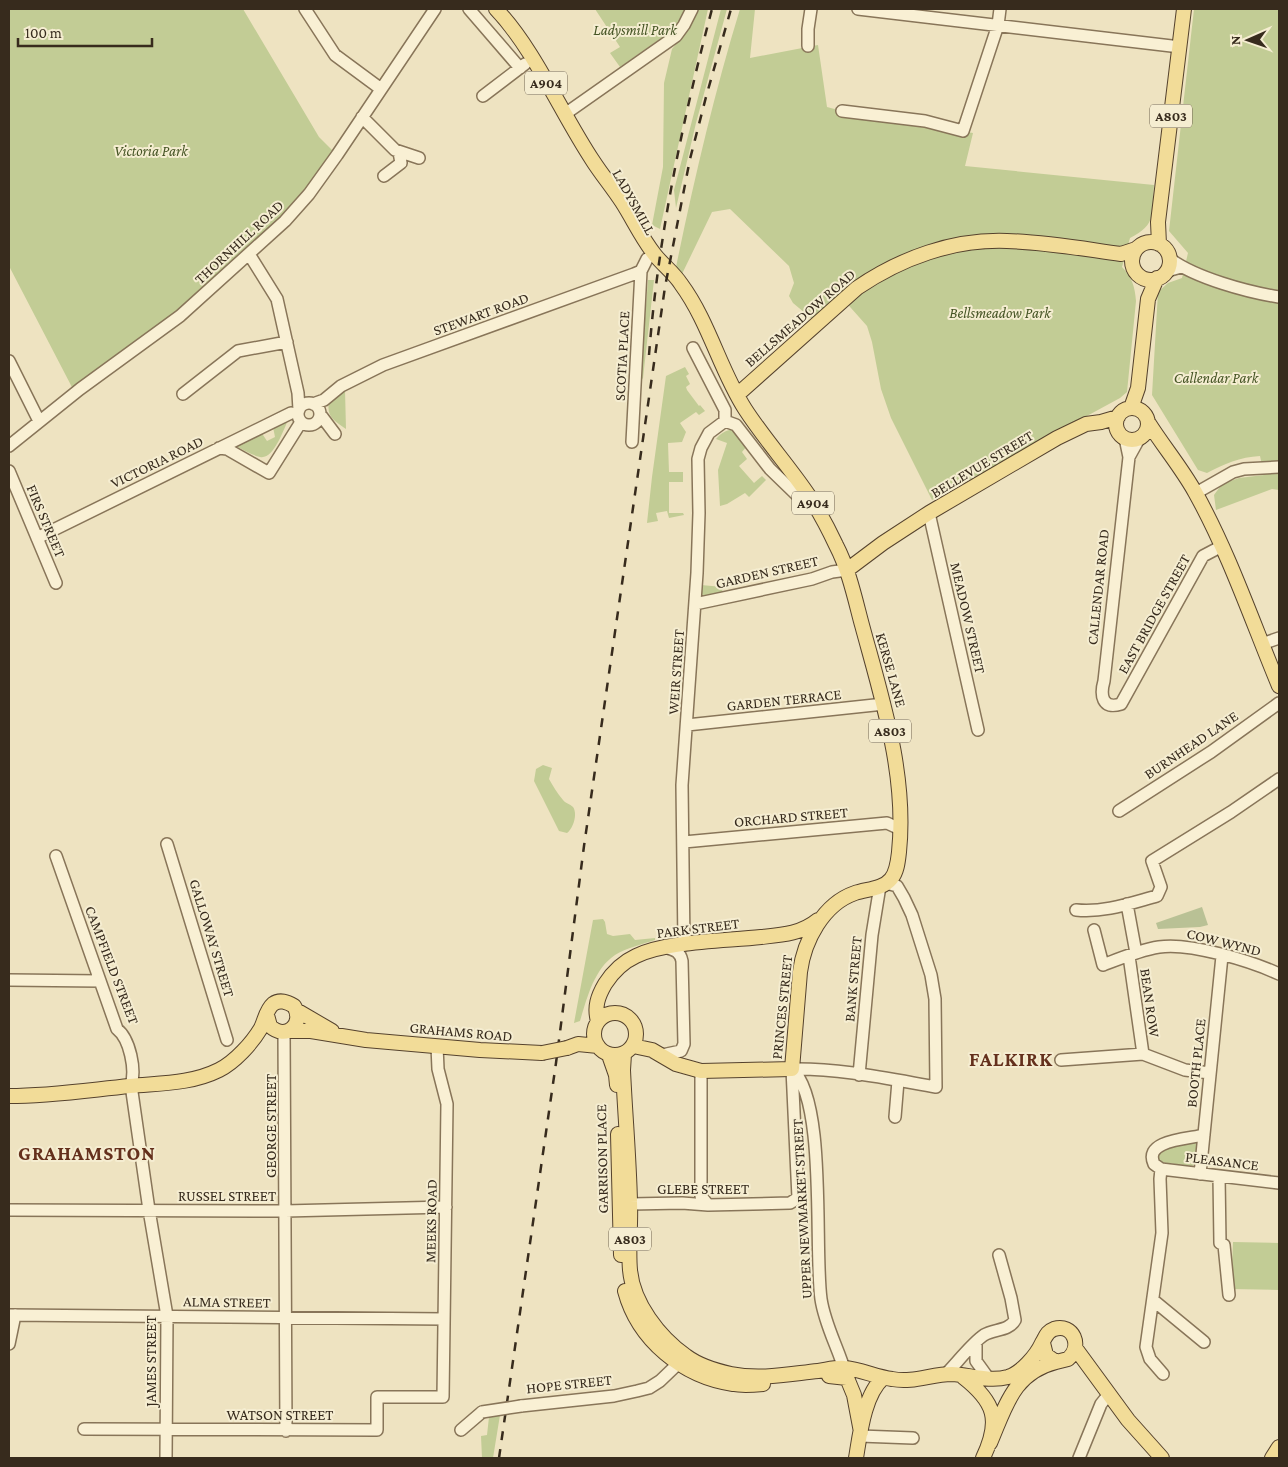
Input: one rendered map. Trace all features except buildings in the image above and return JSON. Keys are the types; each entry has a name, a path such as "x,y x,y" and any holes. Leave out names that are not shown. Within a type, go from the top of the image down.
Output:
{"main road":[{"name":"LADYSMILL","path":"496,9 512,28 532,59 593,161 644,265"},
{"name":"A803","path":"1135,269 1134,254 1148,245 1158,222 1184,9"},
{"name":"LADYSMILL","path":"593,161 613,187 645,240"},
{"name":"KERSE LANE","path":"645,240 653,253 681,284 713,341 737,395 768,443 810,497 838,548 852,589 888,719 900,797 898,862 887,882"},
{"name":"BELLSMEADOW ROAD","path":"737,395 842,299 876,275 900,262 942,248 987,241 1008,241 1121,254 1148,245"},
{"path":"1148,245 1166,250 1169,269 1148,299 1138,388 1141,422 1130,439 1120,428 1123,411 1141,422 1158,438 1182,469 1222,546 1279,686"},
{"path":"1121,254 1147,279 1169,269"},
{"name":"KERSE LANE","path":"644,265 690,300"},
{"path":"1135,269 1148,299"},
{"name":"BELLEVUE STREET","path":"846,570 883,543 929,514 1056,438 1086,424 1101,422 1120,428"},
{"name":"KERSE LANE","path":"818,511 843,549 855,558 867,555"},
{"name":"BELLEVUE STREET","path":"852,589 855,575 883,543"},
{"name":"PRINCES STREET","path":"792,1069 798,984 804,951 831,907 844,898 887,882"},
{"name":"PARK STREET","path":"596,1023 597,1000 608,980 614,972 634,957 684,941 786,935 808,928 825,915"},
{"path":"786,935 797,941 804,951"},
{"path":"280,1001 288,1002 296,1010 297,1020 295,1025 285,1032 274,1030 270,1026 267,1015 271,1006 280,1001"},
{"name":"GRAHAMS ROAD","path":"296,1010 341,1035"},
{"name":"A803","path":"596,1023 607,1014 615,1012 626,1015 635,1026 637,1034 628,1050"},
{"name":"GRAHAMS ROAD","path":"233,1060 254,1039 267,1015"},
{"path":"572,1046 596,1023"},
{"path":"596,1023 594,1040 609,1055 647,1048 676,1064 701,1071 792,1069"},
{"name":"GRAHAMS ROAD","path":"9,1096 64,1094 168,1083 197,1078 219,1070 272,1035 285,1032 311,1031 366,1040 503,1052 542,1053 572,1046 598,1046"},
{"name":"GARRISON PLACE","path":"628,1050 623,1070 630,1204 630,1270 632,1286 640,1304 682,1360 700,1363 731,1374 759,1376 846,1373"},
{"name":"GARRISON PLACE","path":"609,1055 617,1083 622,1279 634,1314 645,1332 659,1349 718,1381 745,1386 846,1373"},
{"path":"962,1376 988,1379 1009,1376 1025,1366 1044,1338 1052,1330 1065,1329 1075,1338 1067,1357 1035,1369 1018,1384 983,1458"},
{"path":"1042,1343 1046,1355 1067,1357 1087,1364 1154,1455"},
{"name":"A803","path":"846,1373 910,1380 945,1375 962,1376"},
{"path":"846,1373 854,1394 860,1434"},
{"path":"962,1376 980,1391 992,1410 994,1424 990,1443"},
{"path":"856,1458 860,1434 872,1391 883,1378"},
{"path":"1272,1458 1279,1447"}],"street":[{"path":"305,9 335,54 381,89"},
{"name":"THORNHILL ROAD","path":"9,446 39,421 180,316 285,221 305,199 337,155 436,9"},
{"path":"469,9 520,68"},
{"path":"565,114 676,36 692,9"},
{"path":"808,46 811,9"},
{"path":"858,9 1180,47"},
{"path":"842,111 925,121 963,131 998,25 1000,9"},
{"path":"483,96 532,59"},
{"path":"362,117 395,150 419,158"},
{"path":"384,176 401,163 399,152"},
{"path":"249,254 277,299 298,393 295,411 298,417 306,423 335,434 317,406 298,393"},
{"name":"STEWART ROAD","path":"317,406 341,386 383,365 644,265"},
{"name":"SCOTIA PLACE","path":"632,442 644,265"},
{"path":"1169,269 1279,297"},
{"path":"183,394 238,351 288,342"},
{"path":"693,348 725,410 725,421 736,425 782,482 801,499 810,497"},
{"path":"9,361 39,421"},
{"name":"VICTORIA ROAD","path":"37,538 219,448 268,429 302,405 317,406"},
{"path":"219,448 227,449 269,473 306,423 318,421 317,406"},
{"name":"WEIR STREET","path":"684,941 682,785 699,529 698,460 701,448 709,433 725,421"},
{"name":"CALLENDAR ROAD","path":"1121,704 1116,706 1110,705 1105,702 1101,693 1104,681 1129,457 1141,422"},
{"name":"CALLENDAR ROAD","path":"1120,428 1129,457"},
{"path":"1196,493 1233,472 1244,469 1279,467"},
{"name":"FIRS STREET","path":"9,471 56,583"},
{"name":"MEADOW STREET","path":"929,514 978,730"},
{"name":"EAST BRIDGE STREET","path":"1121,704 1203,556 1222,546"},
{"name":"GARDEN STREET","path":"695,604 846,570"},
{"path":"1262,644 1279,638"},
{"name":"BURNHEAD LANE","path":"1119,811 1211,752 1279,702"},
{"name":"GARDEN TERRACE","path":"687,725 884,704"},
{"path":"1076,910 1091,912 1103,910 1157,896 1161,887 1152,861 1232,812 1279,779"},
{"name":"ORCHARD STREET","path":"684,842 886,823 900,829"},
{"name":"GALLOWAY STREET","path":"167,844 227,1040"},
{"name":"CAMPFIELD STREET","path":"56,856 118,1029 122,1033 132,1057 134,1077 131,1086"},
{"path":"792,1069 816,1069 936,1087 935,1000 931,975 919,935 904,898 897,886 887,882"},
{"name":"BANK STREET","path":"859,1075 872,935 887,882"},
{"name":"BEAN ROW","path":"1128,904 1143,1054"},
{"name":"COW WYND","path":"1094,930 1103,964 1159,947 1176,946 1189,947 1242,960 1279,974"},
{"path":"662,1055 681,1051 684,1044 682,961 678,952 665,948"},
{"name":"BOOTH PLACE","path":"1200,1174 1222,956"},
{"path":"9,980 100,981"},
{"name":"GEORGE STREET","path":"285,1032 286,1431"},
{"name":"MEEKS ROAD","path":"437,1046 438,1069 447,1104 444,1397"},
{"path":"1062,1060 1143,1054 1185,1070 1210,1073"},
{"name":"GLEBE STREET","path":"630,1204 790,1203 798,1198 792,1069"},
{"name":"UPPER NEWMARKET STREET","path":"792,1069 803,1083 812,1116 821,1299 829,1328 846,1373"},
{"path":"701,1071 701,1196 708,1205"},
{"path":"895,1117 898,1081"},
{"name":"JAMES STREET","path":"131,1086 149,1210 168,1316 166,1458"},
{"path":"1163,1374 1150,1359 1146,1347 1162,1233 1161,1169 1152,1160 1153,1151 1160,1144 1204,1135"},
{"name":"PLEASANCE","path":"1161,1169 1279,1183"},
{"path":"1219,1176 1220,1243 1224,1245 1229,1295"},
{"path":"619,1213 630,1204"},
{"name":"RUSSEL STREET","path":"9,1210 285,1211 446,1207"},
{"path":"945,1375 984,1335 1008,1327 1016,1320 999,1255"},
{"path":"1153,1300 1204,1342"},
{"path":"9,1344 12,1315"},
{"name":"ALMA STREET","path":"12,1315 444,1319"},
{"path":"976,1343 976,1361 988,1379"},
{"name":"HOPE STREET","path":"461,1430 482,1412 614,1396 649,1388 660,1381 682,1360"},
{"path":"1079,1458 1101,1404 1109,1394"},
{"name":"WATSON STREET","path":"84,1429 377,1430 377,1397 444,1397"},
{"path":"860,1434 913,1438"}],"green space":[{"name":"Victoria Park","path":"9,9 243,9 319,137 337,155 249,254 75,393 9,266"},
{"name":"Ladysmill Park","path":"595,9 685,9 680,22 673,30 620,67 610,53 620,47"},
{"path":"696,9 708,9 660,229 652,225 663,167 664,83 672,49 687,31"},
{"path":"721,9 727,9 696,123 676,208 674,190"},
{"name":"Bellsmeadow Park","path":"740,9 755,9 750,58 818,45 827,107 973,133 965,166 1154,185 1153,210 1149,223 1139,233 1130,238 1122,267 1132,282 1136,301 1127,392 1120,398 932,500 891,418 881,389 867,326 843,299 817,323 793,303 789,296 794,283 789,266 730,209 712,212 682,274 676,267 690,202 713,105"},
{"name":"Callendar Park","path":"1194,9 1279,9 1279,490 1272,489 1216,510 1214,495 1222,484 1239,478 1264,475 1260,456 1232,462 1207,473 1198,470 1152,395 1158,292 1168,283 1182,278 1188,253 1169,231"},
{"path":"648,280 654,280 643,378 640,382"},
{"path":"685,367 689,374 686,376 690,384 686,387 687,390 705,411 699,415 696,412 680,423 686,432 682,442 668,443 669,472 683,472 683,482 669,482 669,513 683,513 684,515 669,518 667,511 656,513 658,521 647,523 666,376"},
{"path":"345,390 346,429 330,416 328,408 329,403"},
{"path":"289,418 274,449 265,457 253,455 234,445 261,432 267,441 275,437 273,427"},
{"path":"734,429 747,446 742,452 747,459 739,466 754,483 762,476 766,480 749,497 745,493 720,506 718,470 727,443 716,439 724,432"},
{"path":"701,585 723,587 722,592 704,596 700,593"},
{"path":"543,765 552,768 549,779 565,802 573,807 575,813 574,821 567,833 559,831 534,781 536,769"},
{"path":"1202,907 1208,925 1158,929 1156,923"},
{"path":"603,919 607,934 613,936 630,934 635,940 655,938 655,940 624,950 608,961 592,985 580,1021 574,1023 593,920"},
{"path":"1195,1141 1198,1145 1196,1163 1192,1166 1160,1162 1157,1159 1161,1149"},
{"path":"1233,1242 1279,1243 1279,1290 1231,1289"},
{"path":"500,1415 493,1458 482,1458 481,1436 487,1435 489,1417"}],"railway":[{"path":"649,355 658,267 673,180 681,137 712,9"},
{"path":"499,1458 556,1063 584,846 665,287 690,159 731,9"}],"district":[{"name":"FALKIRK","path":"1011,1059"},
{"name":"GRAHAMSTON","path":"87,1153"}]}
